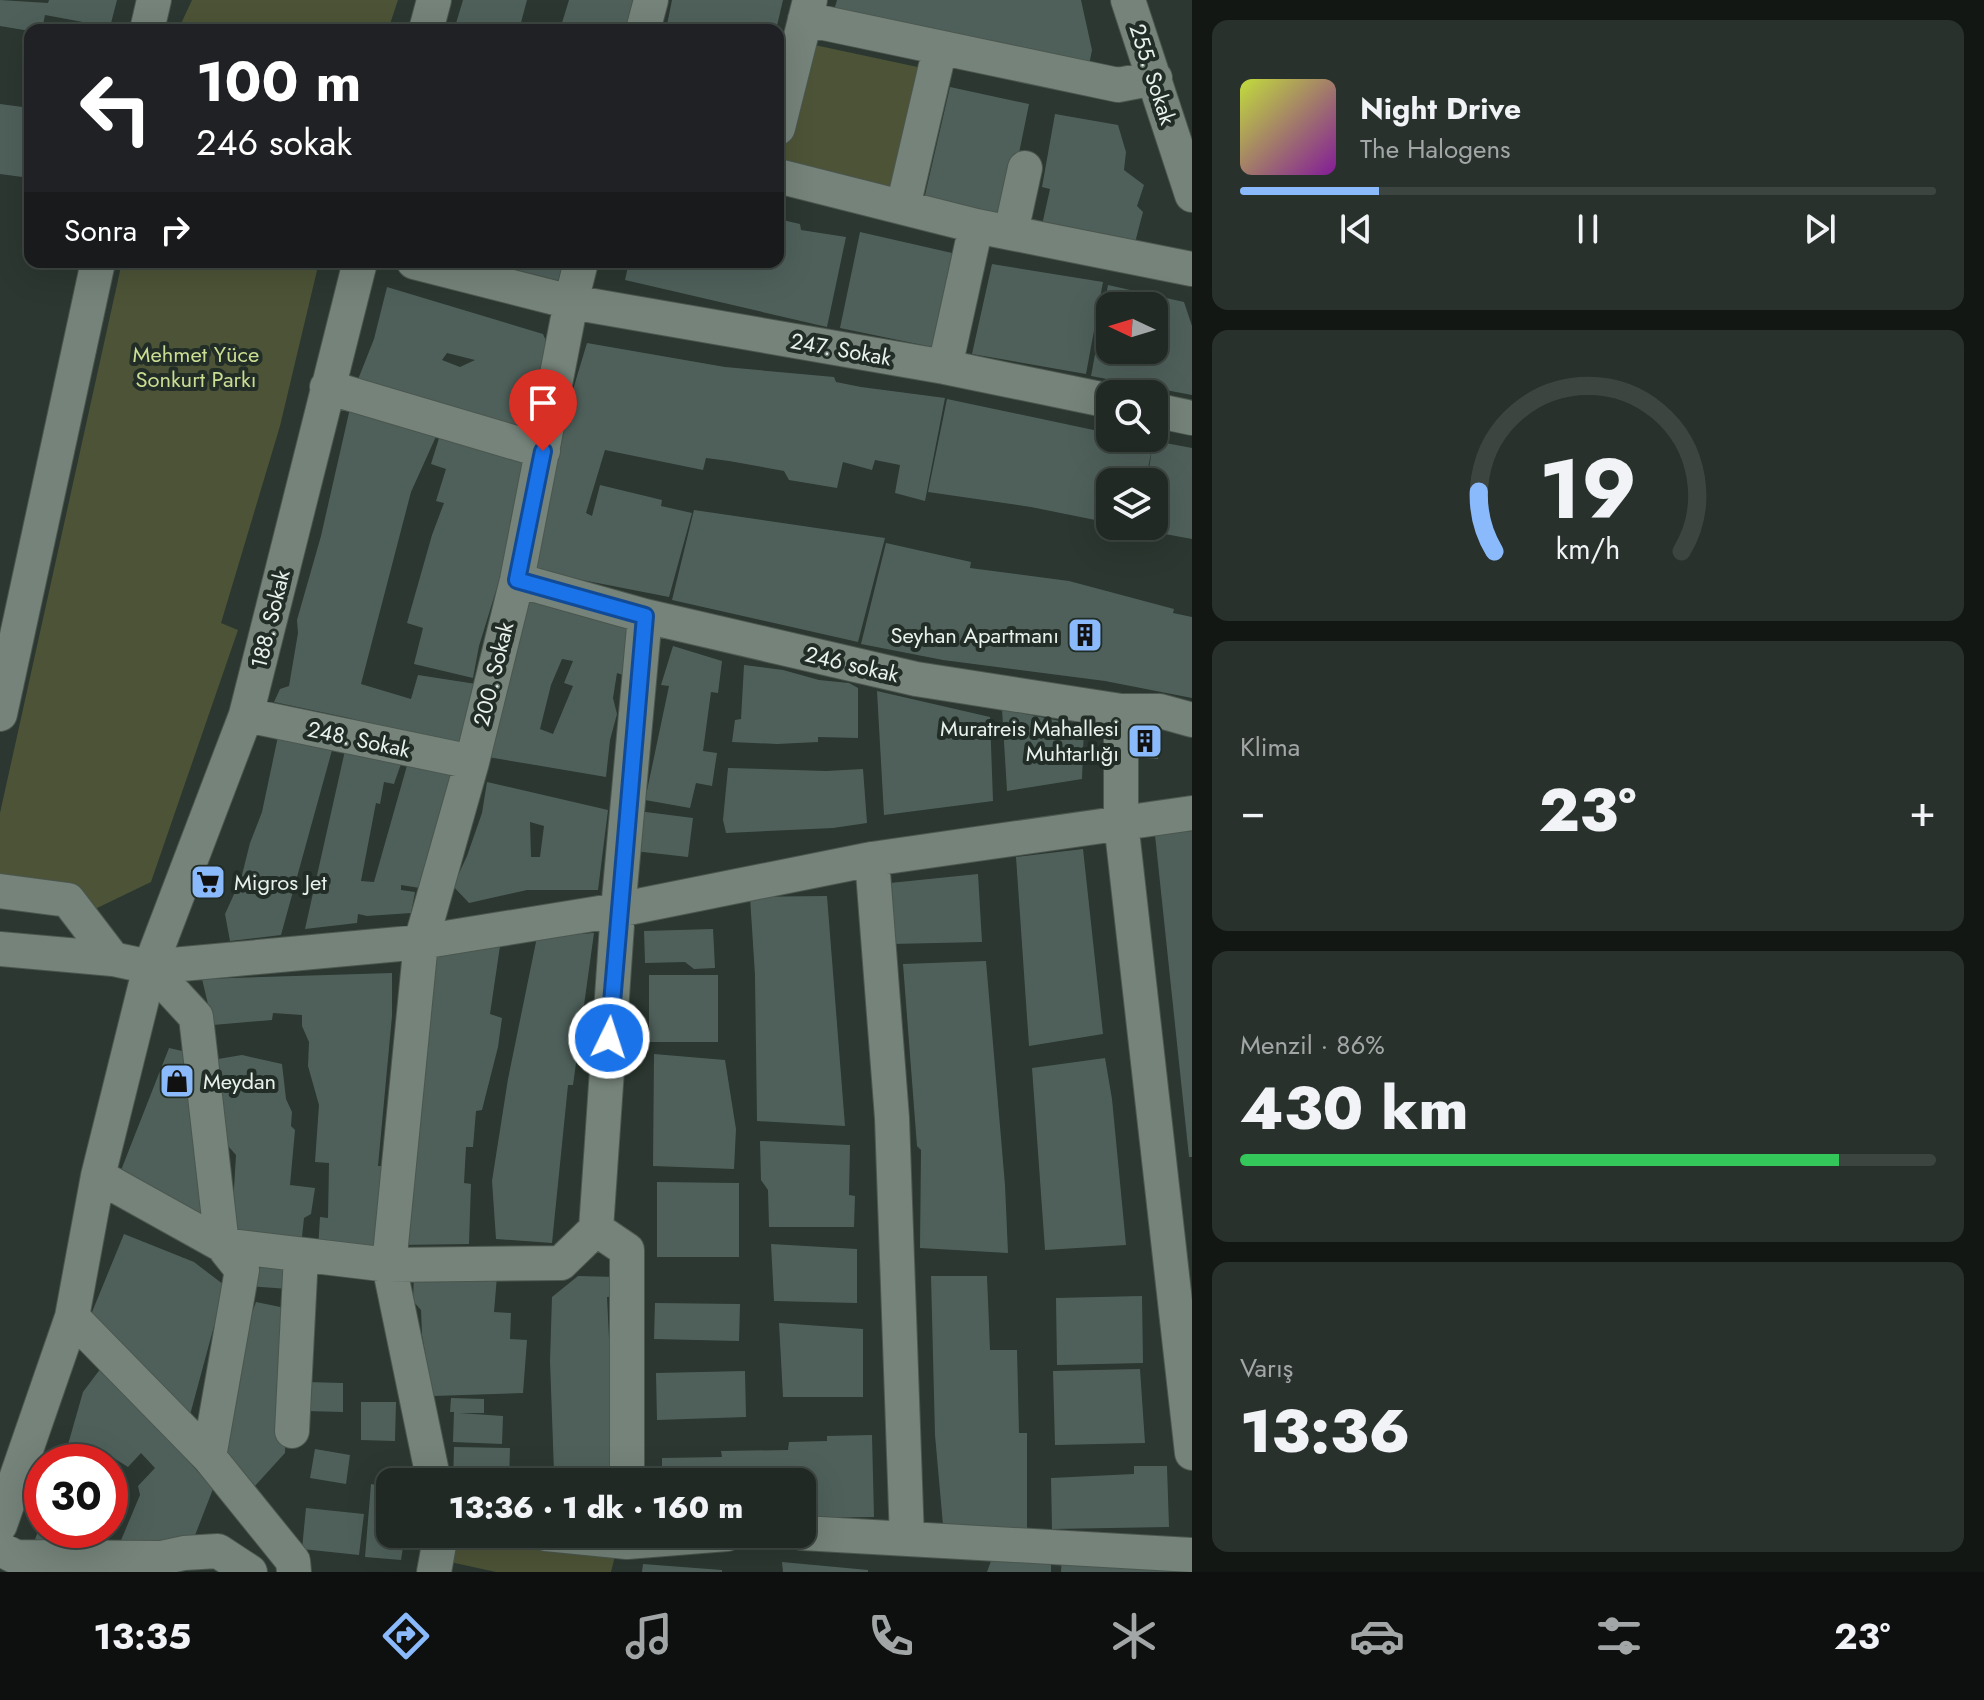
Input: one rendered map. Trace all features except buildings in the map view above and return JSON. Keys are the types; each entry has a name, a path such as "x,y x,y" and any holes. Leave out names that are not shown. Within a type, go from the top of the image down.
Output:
{"street":[{"path":"148,24 154,0"},
{"path":"428,24 434,0"},
{"path":"645,24 651,0"},
{"name":"255. Sokak","path":"1128,0 1192,195"},
{"path":"784,104 807,10 940,48 1118,85 1155,78"},
{"path":"903,207 940,48"},
{"path":"1011,232 1025,168"},
{"path":"784,177 976,226 1192,269"},
{"path":"945,367 976,226"},
{"path":"0,714 9,635 97,268"},
{"name":"188. Sokak","path":"0,1525 72,1317 98,1176 150,967 246,715 358,268"},
{"name":"247. Sokak","path":"438,268 571,302 945,367 1096,398"},
{"name":"200. Sokak","path":"431,1468 389,1265 421,942 472,762 517,580 580,268"},
{"path":"327,387 543,451"},
{"path":"1168,413 1192,418"},
{"name":"246 sokak","path":"517,580 645,616 916,679 1121,711 1160,711 1192,720"},
{"path":"98,1176 222,1245 389,1265 561,1263 596,1229 618,910 645,616"},
{"path":"1121,711 1121,822 1192,1453"},
{"name":"248. Sokak","path":"246,715 472,762"},
{"path":"0,949 113,959 150,967 421,942 618,910 872,859 1192,813"},
{"path":"872,859 892,1118 907,1539"},
{"path":"0,891 68,900 113,959"},
{"path":"150,967 196,1017 222,1245 242,1270 209,1457"},
{"path":"596,1229 627,1250 627,1468"},
{"path":"292,1431 301,1255"},
{"path":"72,1317 209,1457 293,1561 294,1572"},
{"path":"816,1534 907,1539 980,1558 1192,1555"},
{"path":"434,1572 438,1548"},
{"path":"0,1549 16,1557 158,1565 184,1553 218,1551 250,1572"}],"green space":[{"path":"192,0 398,0 390,24 181,24"},
{"path":"810,44 927,69 901,178 887,192 784,167 784,146"},
{"name":"Mehmet Yüce Sonkurt Parkı","path":"121,268 318,268 280,426 221,623 238,630 151,882 93,910 74,884 0,879 0,813"},
{"path":"454,1548 617,1548 611,1572 496,1572 450,1562"}],"place":[{"name":"Seyhan Apartmanı","path":"1085,635"},
{"name":"Muratreis Mahallesi Muhtarlığı","path":"1145,741"},
{"name":"Migros Jet","path":"208,882"},
{"name":"Meydan","path":"177,1081"}],"route":[{"path":"543,451 517,580 645,616 609,1038"}]}
